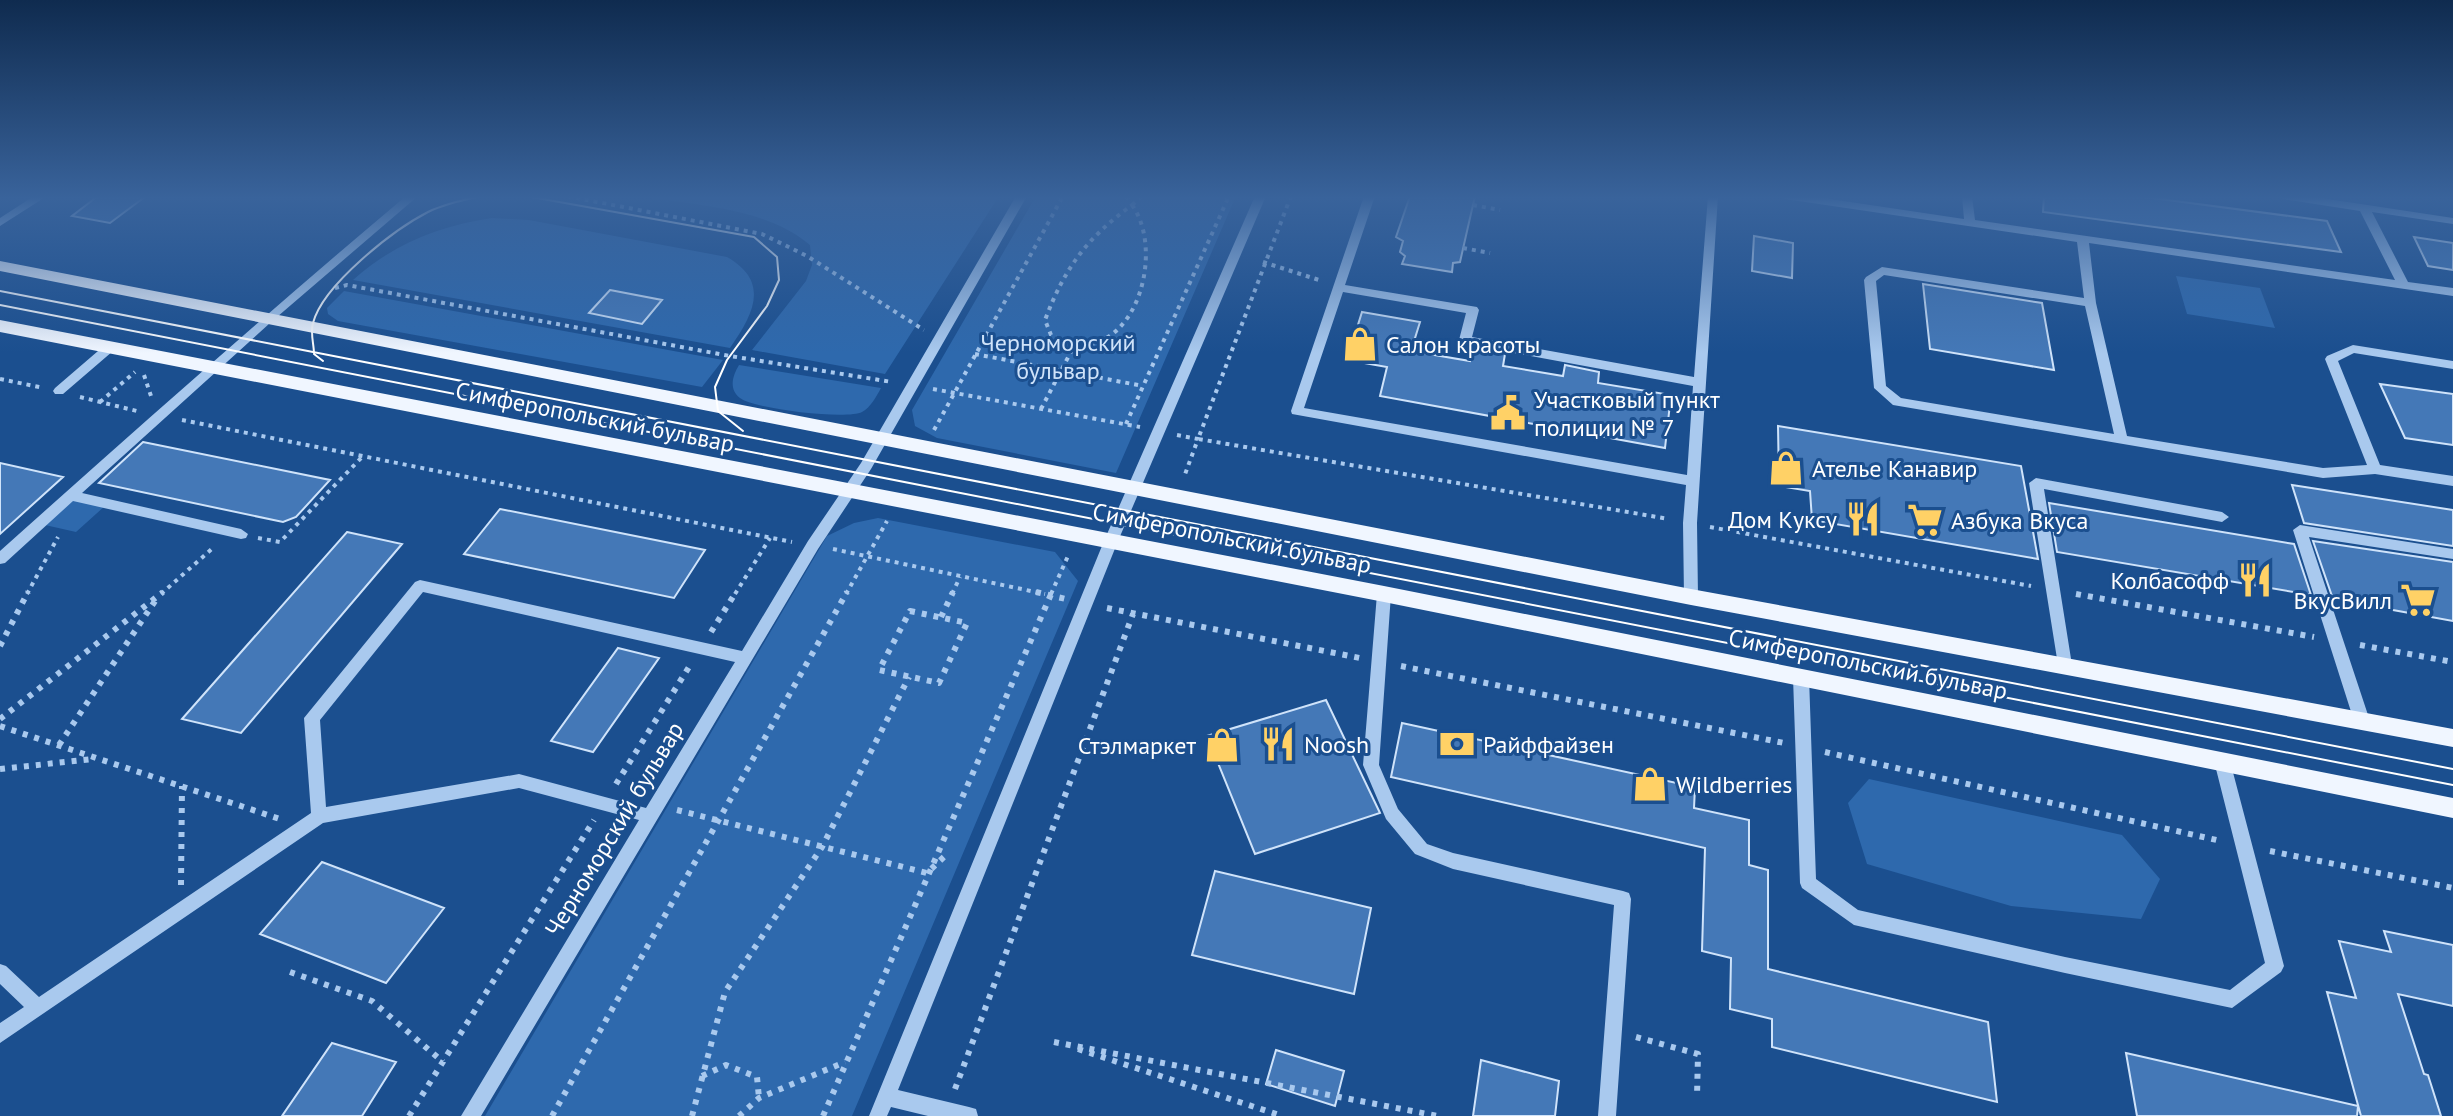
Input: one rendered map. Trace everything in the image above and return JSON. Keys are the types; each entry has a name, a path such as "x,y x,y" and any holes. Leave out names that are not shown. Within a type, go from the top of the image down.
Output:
{"main road":[{"name":"Симферопольский бульвар","path":"0,266 266,320 1178,494 1691,597 2453,738"},
{"name":"Симферопольский бульвар","path":"0,326 1384,594 2453,808"}],"street":[{"path":"0,559 74,496 158,415 351,248"},
{"name":"Черноморский бульвар","path":"470,1116 813,545 881,439 991,248"},
{"path":"878,1116 1085,603 1238,248"},
{"path":"1352,248 1297,411 1693,481"},
{"path":"1691,597 1690,523 1710,248"},
{"path":"2084,248 2090,303 2122,440"},
{"path":"2136,248 2453,292"},
{"path":"2385,248 2403,284"},
{"path":"2090,303 1882,271 1870,280 1880,388 1897,402 2323,473 2375,469 2453,481"},
{"path":"1339,288 1473,310 1465,340 1701,383"},
{"path":"59,391 109,348"},
{"path":"2375,469 2331,359 2353,349 2453,365"},
{"path":"2065,665 2036,483 2222,517"},
{"path":"74,496 236,533"},
{"path":"2362,721 2300,530 2453,554"},
{"path":"319,816 312,718 420,586 746,658"},
{"path":"1384,594 1371,765 1392,814 1421,849 1453,861 1623,899 1607,1116"},
{"path":"1801,677 1808,883 1854,917 2049,962 2232,999 2275,966 2222,761"},
{"path":"0,1034 319,816 519,781 650,816"},
{"path":"0,972 38,1008"},
{"path":"886,1097 969,1116"}],"path":[{"path":"791,248 925,330"},
{"path":"925,447 1034,248"},
{"path":"1083,248 1068,266 1045,320 1051,335 1074,346 1112,337 1129,318 1138,296 1145,248"},
{"path":"1126,424 1205,248"},
{"path":"1178,494 1269,248"},
{"path":"1463,248 1490,253"},
{"path":"1263,262 1339,288"},
{"path":"299,292 347,285 1157,431"},
{"path":"1041,409 1074,346"},
{"path":"975,354 1143,386"},
{"path":"99,402 141,366 158,415"},
{"path":"0,379 158,415 1801,747 2246,846 2453,888"},
{"path":"1198,439 1690,523 2453,662"},
{"path":"0,719 236,533 280,542 364,455"},
{"path":"0,646 74,496"},
{"path":"552,1116 897,501"},
{"path":"409,1116 770,538"},
{"path":"823,1116 1070,551"},
{"path":"941,617 960,577"},
{"path":"59,745 158,597"},
{"path":"910,611 967,623 939,683 909,677 879,670 910,611"},
{"path":"947,1111 1133,614"},
{"path":"692,1116 725,992 822,847 909,677"},
{"path":"0,726 304,826"},
{"path":"0,769 98,758"},
{"path":"181,909 182,786"},
{"path":"667,808 927,873"},
{"path":"927,873 948,853"},
{"path":"290,972 372,1001 443,1062"},
{"path":"1645,1039 1698,1054 1697,1097"},
{"path":"1282,1116 1054,1042 1438,1116"},
{"path":"739,1116 759,1098 846,1061"},
{"path":"702,1076 726,1065 757,1077 759,1098"}],"green space":[{"path":"399,248 679,248 727,257 749,277 754,300 730,348 353,280","holes":["610,290 661,301 590,313"]},
{"path":"810,248 966,248 885,374 752,350 806,281 812,265"},
{"name":"Черноморский бульвар","path":"1006,248 1213,248 1116,473 937,438 915,426 912,410"},
{"path":"2176,276 2260,288 2275,328 2187,314"},
{"path":"344,291 723,360 702,387 338,321 328,314 327,308"},
{"path":"739,365 881,388 868,407 853,414 781,409 749,402 736,394 733,382"},
{"path":"75,497 106,505 76,532 45,525"},
{"path":"878,518 1055,552 1078,581 852,1116 485,1116 827,536 854,523"},
{"path":"1869,779 2122,835 2160,879 2141,919 2011,906 1867,864 1848,803"}],"building":[{"path":"1401,248 1463,248 1460,262 1453,263 1452,272 1402,264 1405,256 1400,252"},
{"path":"1753,248 1793,248 1792,278 1752,271"},
{"path":"2312,248 2339,248 2341,252"},
{"path":"2419,248 2453,248 2453,270 2428,266"},
{"path":"1923,284 2042,303 2054,370 1930,349"},
{"path":"610,290 662,300 642,324 589,313"},
{"path":"1362,312 1420,322 1411,351 1470,361 1473,349 1505,354 1503,366 1563,376 1565,365 1599,372 1598,383 1671,395 1665,448 1380,396 1387,367 1347,360"},
{"path":"2380,384 2453,394 2453,445 2405,438"},
{"path":"1778,426 2021,466 2038,559 1812,520 1810,491 1779,486"},
{"path":"143,442 330,480 296,517 283,522 99,483"},
{"path":"0,463 63,477 0,534"},
{"path":"2292,485 2453,510 2453,546 2304,523"},
{"path":"2049,503 2294,544 2311,595 2057,552"},
{"path":"500,509 705,550 674,598 464,554"},
{"path":"347,532 402,544 241,733 182,719"},
{"path":"2313,541 2453,562 2453,621 2333,599"},
{"path":"618,648 659,658 593,752 551,741"},
{"path":"1326,700 1380,813 1255,854 1207,736"},
{"path":"1402,723 1695,787 1694,808 1749,820 1749,865 1768,870 1768,969 1988,1022 1997,1102 1772,1047 1772,1019 1730,1009 1731,958 1702,951 1705,848 1391,777"},
{"path":"322,862 444,908 386,983 260,934"},
{"path":"1215,871 1371,908 1354,994 1192,955"},
{"path":"2384,931 2453,945 2453,1006 2398,994 2441,1116 2361,1116 2327,992 2356,998 2339,941 2391,952"},
{"path":"332,1043 396,1062 362,1116 282,1116"},
{"path":"1276,1050 1344,1071 1335,1106 1266,1084"},
{"path":"2126,1053 2358,1106 2357,1116 2137,1116"},
{"path":"1481,1060 1559,1081 1555,1116 1473,1116"}],"tram line":[{"path":"314,352 313,323 319,308 345,276 375,248"},
{"path":"743,431 718,411 715,387 727,360 767,306 779,280 777,257 767,248"},
{"path":"0,291 314,352"},
{"path":"0,305 2453,785"},
{"path":"314,352 2453,769"},
{"path":"314,352 323,361"}],"place":[{"name":"Салон красоты","path":"1360,344"},
{"name":"Участковый пункт полиции № 7","path":"1508,413"},
{"name":"Ателье Канавир","path":"1786,468"},
{"name":"Дом Куксу","path":"1863,519"},
{"name":"Азбука Вкуса","path":"1925,520"},
{"name":"Колбасофф","path":"2255,580"},
{"name":"ВкусВилл","path":"2418,600"},
{"name":"Noosh","path":"1278,744"},
{"name":"Райффайзен","path":"1457,744"},
{"name":"Стэлмаркет","path":"1222,745"},
{"name":"Wildberries","path":"1650,784"}]}
